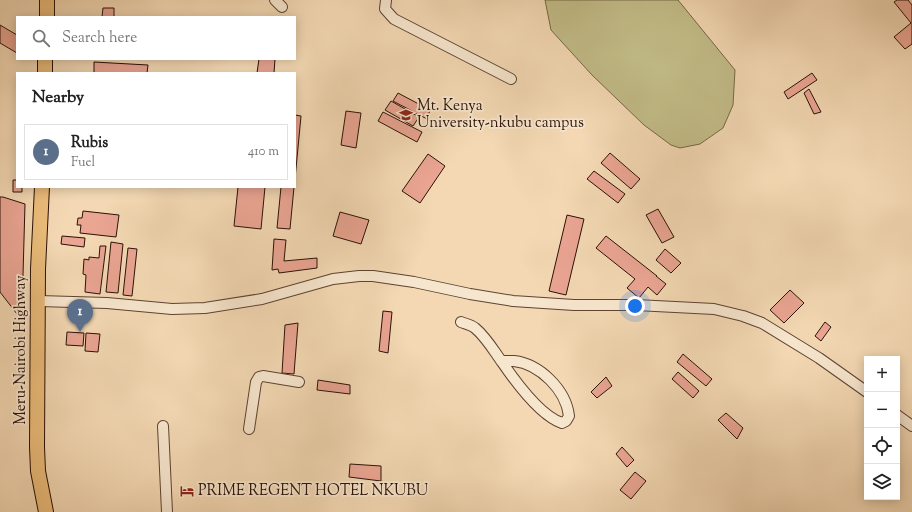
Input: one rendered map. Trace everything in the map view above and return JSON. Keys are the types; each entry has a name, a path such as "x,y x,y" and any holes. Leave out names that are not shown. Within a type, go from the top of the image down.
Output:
{"highway":[{"path":"47,16 48,0"},
{"path":"45,60 45,72"},
{"name":"Meru-Nairobi Highway","path":"42,188 38,269 39,301 36,349 38,405 37,447 38,470 46,512"}],"street":[{"path":"386,0 385,9 394,19 511,79"},
{"path":"39,301 107,303 172,309 205,308 262,299 333,279 373,276 414,282 513,301 574,305 636,305 714,309 743,316 762,323 819,358 864,390"},
{"path":"461,322 474,327 480,333 501,361 535,403 549,416 562,423 566,421 569,416 566,401 549,380 539,371 526,364 515,361 501,361"},
{"path":"249,429 256,382 259,377 263,376 299,382"},
{"path":"900,417 912,426"},
{"path":"163,426 167,512"}],"shaded area":[{"path":"545,0 678,0 735,70 733,105 723,128 700,144 680,148 671,145 644,125 592,75 551,30"}],"building":[{"path":"897,0 908,0 912,5 912,44 905,49 894,37 911,23 894,2"},
{"path":"103,8 114,8 114,16 102,16"},
{"path":"0,25 16,34 16,52 0,43"},
{"path":"259,60 275,60 274,72 257,72"},
{"path":"94,62 148,65 147,72 94,72"},
{"path":"812,73 817,80 788,99 784,92"},
{"path":"809,89 821,112 814,114 804,93"},
{"path":"398,93 430,110 427,119 393,101"},
{"path":"391,101 419,117 413,126 385,110"},
{"path":"346,111 361,113 356,148 341,145"},
{"path":"383,112 422,132 417,142 378,121"},
{"path":"296,115 301,116 296,168"},
{"path":"610,153 640,179 631,189 601,163"},
{"path":"428,154 445,166 420,203 402,191"},
{"path":"594,171 625,194 618,203 587,179"},
{"path":"13,180 16,180 16,188 22,188 22,192 13,192"},
{"path":"238,188 265,188 261,229 234,226"},
{"path":"281,188 294,188 290,229 277,228"},
{"path":"0,197 25,204 22,311 17,314 0,292"},
{"path":"658,209 674,237 662,243 646,215"},
{"path":"83,211 119,215 116,237 80,233 81,225 77,225 78,218 82,218"},
{"path":"340,212 369,220 361,244 333,236"},
{"path":"567,215 584,219 566,295 549,291"},
{"path":"62,236 85,238 84,247 61,244"},
{"path":"606,236 666,284 657,295 648,287 639,298 627,288 635,279 596,248"},
{"path":"274,239 286,240 284,261 317,258 317,268 279,273 278,269 272,270"},
{"path":"111,242 123,244 118,293 106,292"},
{"path":"100,246 106,246 100,294 85,292 86,275 83,274 84,259 89,260 89,257 99,258"},
{"path":"128,248 137,249 132,296 123,295"},
{"path":"665,249 681,263 671,273 656,260"},
{"path":"790,290 804,303 784,323 770,310"},
{"path":"383,311 392,312 388,353 379,351"},
{"path":"825,322 831,327 821,341 815,336"},
{"path":"298,323 294,374 282,373 285,325"},
{"path":"67,332 84,333 83,346 66,345"},
{"path":"86,333 100,334 98,352 85,351"},
{"path":"683,354 712,379 706,386 677,362"},
{"path":"678,372 699,391 693,398 672,379"},
{"path":"606,377 612,386 597,398 591,392"},
{"path":"318,380 350,385 350,394 317,390"},
{"path":"726,413 743,428 737,439 718,420"},
{"path":"622,447 634,460 627,467 616,454"},
{"path":"350,464 381,466 381,481 349,477"},
{"path":"635,472 646,481 631,499 620,490"}],"place":[{"name":"Mt. Kenya University-nkubu campus","path":"406,115"},
{"name":"Rubis","path":"80,332"},
{"name":"PRIME REGENT HOTEL NKUBU","path":"187,491"}]}
